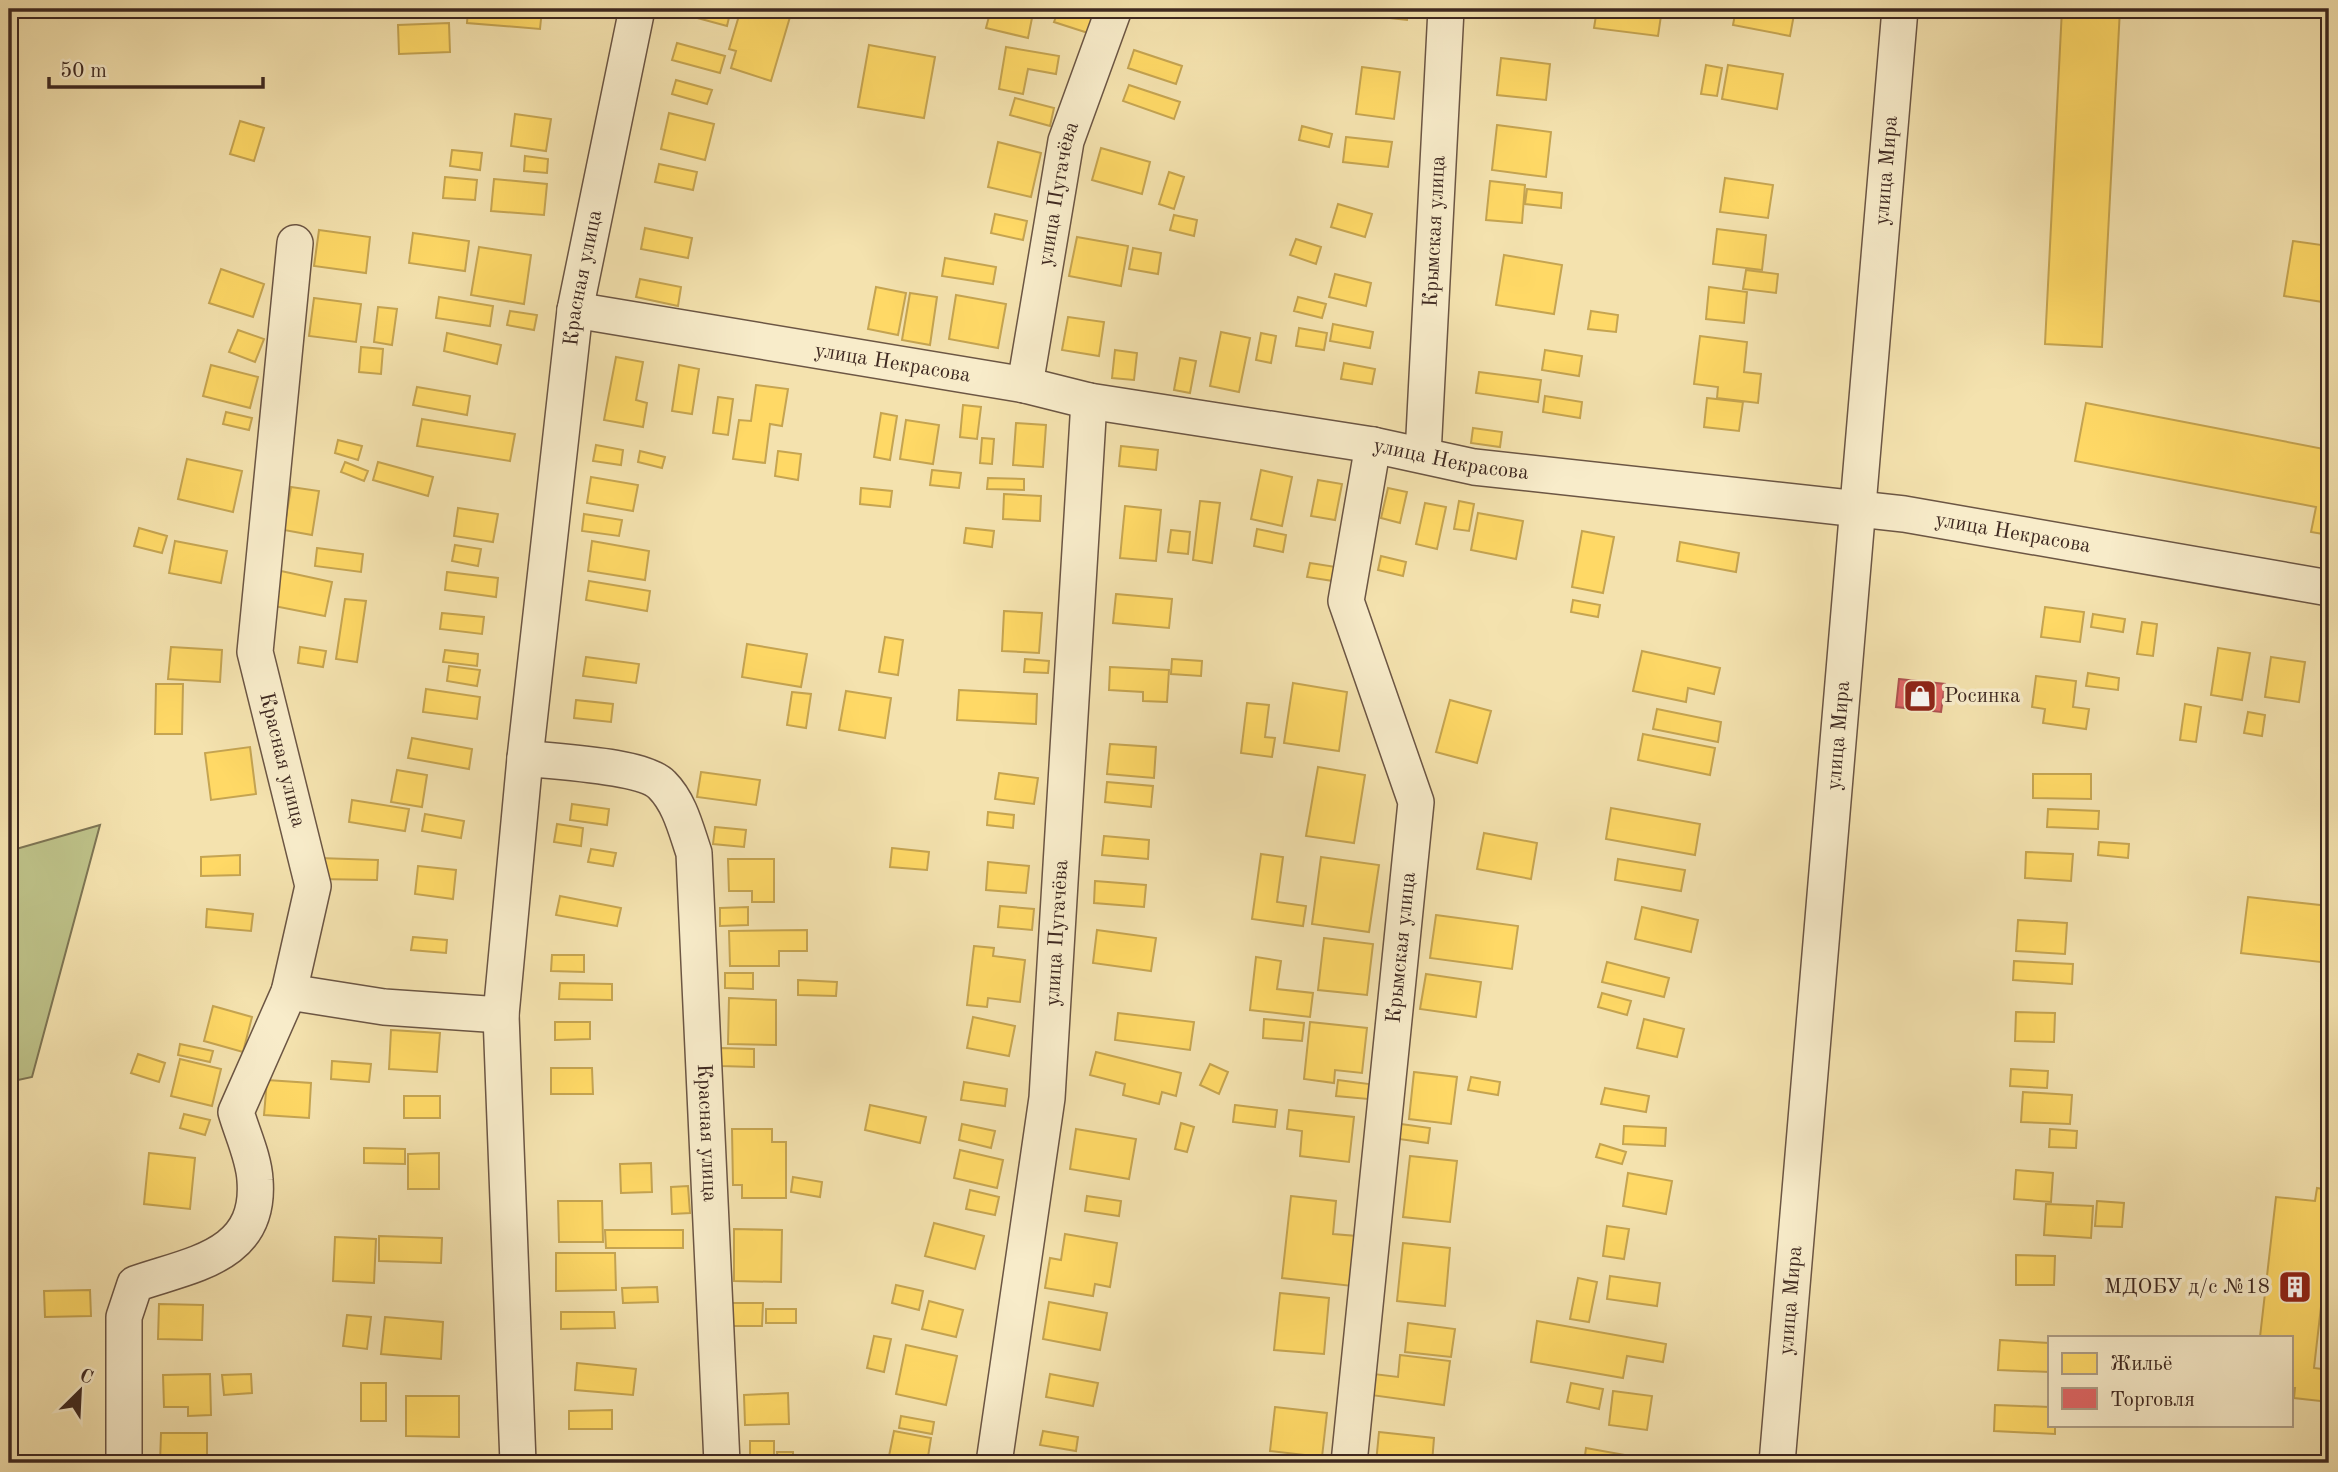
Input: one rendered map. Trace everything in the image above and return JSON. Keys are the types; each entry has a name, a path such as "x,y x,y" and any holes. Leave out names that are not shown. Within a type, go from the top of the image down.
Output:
{"street":[{"name":"Красная улица","path":"518,1463 501,1015 525,758 575,310 637,9"},
{"name":"улица Пугачёва","path":"1025,385 1066,141 1114,9"},
{"name":"Крымская улица","path":"1423,455 1446,9"},
{"name":"улица Мира","path":"1777,1463 1900,9"},
{"name":"Красная улица","path":"124,1463 124,1317 135,1284 225,1253 249,1225 255,1180 236,1112 289,992 313,886 255,652 295,243"},
{"name":"улица Некрасова","path":"575,310 1025,385 1089,401 1373,445 1474,467 1904,514 2329,588"},
{"name":"улица Пугачёва","path":"994,1463 1047,1098 1089,401"},
{"name":"Крымская улица","path":"1349,1463 1416,802 1346,601 1373,445"},
{"name":"Красная улица","path":"525,758 632,771 661,783 679,809 694,853 722,1463"},
{"path":"289,992 384,1007 501,1015"}],"green space":[{"path":"100,825 32,1077 9,1082 9,851"}],"building: Жильё":[{"path":"468,9 542,9 540,29 467,23"},
{"path":"692,9 731,9 727,26 690,16"},
{"path":"741,9 760,9 790,17 771,81 731,68 736,51 729,49"},
{"path":"828,9 860,9 859,18 827,13"},
{"path":"991,9 1032,18 1028,38 986,28"},
{"path":"1059,9 1093,19 1088,33 1054,22"},
{"path":"1363,9 1408,9 1407,20 1363,15"},
{"path":"1597,9 1662,9 1658,36 1594,28"},
{"path":"1736,9 1795,9 1790,36 1733,25"},
{"path":"2062,9 2120,9 2102,347 2045,344"},
{"path":"449,23 450,52 399,54 398,25"},
{"path":"677,43 725,56 720,73 672,60"},
{"path":"869,45 935,57 924,118 858,107"},
{"path":"1006,47 1059,56 1056,74 1028,69 1023,94 999,89"},
{"path":"1134,50 1182,66 1176,84 1128,68"},
{"path":"1501,58 1550,64 1546,100 1497,95"},
{"path":"1706,65 1722,68 1717,96 1701,94"},
{"path":"1728,65 1783,74 1777,109 1722,99"},
{"path":"1362,67 1400,72 1394,119 1356,114"},
{"path":"676,80 712,90 707,104 672,94"},
{"path":"1129,85 1180,102 1174,119 1123,101"},
{"path":"1015,98 1054,108 1050,126 1010,115"},
{"path":"669,113 714,124 705,160 661,149"},
{"path":"515,114 551,119 546,151 511,146"},
{"path":"240,121 264,128 254,161 230,154"},
{"path":"1497,125 1551,132 1546,177 1492,170"},
{"path":"1302,126 1332,134 1329,147 1299,140"},
{"path":"1346,137 1392,142 1388,167 1343,162"},
{"path":"998,142 1041,153 1031,197 988,187"},
{"path":"1101,148 1150,162 1142,194 1092,180"},
{"path":"452,150 482,153 480,170 450,166"},
{"path":"525,156 548,159 547,173 524,171"},
{"path":"659,164 697,172 693,190 655,182"},
{"path":"1169,172 1184,177 1174,209 1159,204"},
{"path":"445,177 477,180 475,200 443,198"},
{"path":"1725,178 1773,185 1768,218 1720,212"},
{"path":"494,179 547,184 544,215 491,211"},
{"path":"1490,181 1525,185 1522,223 1486,220"},
{"path":"1527,189 1562,193 1561,208 1525,204"},
{"path":"1338,204 1372,214 1365,237 1331,227"},
{"path":"995,214 1027,221 1023,240 991,233"},
{"path":"1174,215 1197,220 1194,236 1170,230"},
{"path":"645,228 692,238 688,258 641,249"},
{"path":"1717,229 1766,235 1762,270 1713,264"},
{"path":"319,230 370,237 366,273 314,266"},
{"path":"413,233 469,241 465,271 409,263"},
{"path":"1077,237 1128,246 1121,286 1069,276"},
{"path":"1296,239 1321,247 1316,264 1290,255"},
{"path":"2293,241 2329,246 2329,303 2284,296"},
{"path":"479,247 531,255 524,304 471,295"},
{"path":"1133,248 1161,253 1158,274 1129,269"},
{"path":"1504,255 1562,265 1554,314 1496,305"},
{"path":"945,258 996,267 993,284 942,276"},
{"path":"221,269 264,284 253,317 209,303"},
{"path":"1746,270 1778,274 1776,293 1743,289"},
{"path":"1335,274 1371,283 1366,306 1329,297"},
{"path":"640,279 681,287 678,306 636,297"},
{"path":"876,287 906,293 898,335 868,329"},
{"path":"1709,287 1747,292 1744,323 1706,319"},
{"path":"910,293 937,297 930,345 902,340"},
{"path":"956,295 1006,304 998,348 949,339"},
{"path":"439,297 493,306 490,326 436,318"},
{"path":"1298,297 1326,304 1322,318 1294,311"},
{"path":"314,298 361,304 356,342 309,336"},
{"path":"378,307 397,309 392,345 374,342"},
{"path":"510,311 537,315 534,330 507,325"},
{"path":"1591,311 1618,315 1616,332 1588,329"},
{"path":"1068,317 1104,322 1099,356 1062,350"},
{"path":"1333,324 1373,332 1370,348 1330,341"},
{"path":"1299,328 1327,333 1324,350 1296,346"},
{"path":"238,330 264,339 255,362 229,352"},
{"path":"1221,332 1250,338 1239,392 1210,386"},
{"path":"447,333 501,345 497,364 444,351"},
{"path":"1261,333 1276,336 1271,363 1256,360"},
{"path":"1700,336 1747,342 1744,372 1761,374 1758,403 1717,398 1718,387 1694,384"},
{"path":"361,347 383,349 381,374 359,372"},
{"path":"1115,350 1137,353 1134,380 1112,378"},
{"path":"1545,350 1582,356 1579,376 1542,370"},
{"path":"616,357 643,362 636,400 647,403 643,427 604,420"},
{"path":"1180,358 1196,361 1190,393 1174,390"},
{"path":"1344,363 1375,369 1372,384 1341,379"},
{"path":"211,365 258,377 250,408 203,396"},
{"path":"679,365 699,369 692,414 672,411"},
{"path":"1479,372 1541,380 1538,402 1476,393"},
{"path":"756,385 788,389 782,426 770,424 765,463 733,459 739,420 751,421"},
{"path":"417,387 470,396 467,415 413,405"},
{"path":"1545,396 1582,402 1580,418 1543,412"},
{"path":"718,397 733,399 728,435 713,433"},
{"path":"1707,398 1743,402 1739,431 1704,427"},
{"path":"2086,403 2329,450 2324,475 2329,476 2329,535 2311,532 2316,507 2075,461"},
{"path":"963,405 981,407 977,439 960,437"},
{"path":"226,412 252,418 249,430 223,424"},
{"path":"881,413 897,416 890,460 874,457"},
{"path":"422,419 515,434 510,461 417,446"},
{"path":"906,420 939,425 933,464 900,459"},
{"path":"1016,423 1046,425 1043,467 1013,465"},
{"path":"1473,428 1502,432 1500,447 1471,443"},
{"path":"982,438 994,439 992,464 980,463"},
{"path":"338,440 362,446 358,460 335,453"},
{"path":"596,445 623,450 621,465 593,461"},
{"path":"1121,446 1158,450 1156,470 1119,466"},
{"path":"640,451 665,457 662,468 638,462"},
{"path":"778,451 801,454 798,480 775,476"},
{"path":"187,459 242,471 233,512 178,499"},
{"path":"345,462 368,471 364,481 341,472"},
{"path":"378,462 433,477 428,496 373,480"},
{"path":"932,470 961,473 959,488 930,485"},
{"path":"1261,470 1292,477 1282,526 1251,519"},
{"path":"591,477 638,485 633,511 587,503"},
{"path":"988,478 1024,479 1024,490 987,489"},
{"path":"1318,480 1342,484 1335,520 1311,516"},
{"path":"291,487 319,491 312,535 284,530"},
{"path":"861,488 892,491 890,507 860,504"},
{"path":"1388,488 1407,492 1400,523 1381,518"},
{"path":"1004,494 1041,496 1040,521 1003,519"},
{"path":"1200,501 1220,503 1212,563 1193,560"},
{"path":"1459,501 1474,504 1469,531 1454,529"},
{"path":"1425,503 1446,507 1437,549 1416,544"},
{"path":"1125,506 1161,510 1156,561 1120,558"},
{"path":"458,508 498,514 493,542 454,536"},
{"path":"1478,513 1523,521 1516,559 1471,550"},
{"path":"584,514 622,520 619,536 582,531"},
{"path":"139,528 167,536 162,553 134,546"},
{"path":"966,528 994,531 992,547 964,543"},
{"path":"1257,529 1286,535 1283,552 1254,546"},
{"path":"1171,530 1190,532 1188,554 1168,552"},
{"path":"1582,531 1614,537 1603,593 1572,587"},
{"path":"175,541 227,551 221,583 169,573"},
{"path":"592,541 649,551 645,580 588,571"},
{"path":"1680,542 1739,553 1736,572 1677,561"},
{"path":"455,545 481,549 478,566 452,561"},
{"path":"317,548 363,554 361,572 315,566"},
{"path":"1381,556 1406,562 1403,576 1378,570"},
{"path":"1310,563 1336,567 1333,581 1307,577"},
{"path":"281,571 332,582 325,616 274,606"},
{"path":"447,572 498,578 496,597 445,590"},
{"path":"589,581 650,591 647,611 586,600"},
{"path":"1116,594 1172,599 1169,628 1113,623"},
{"path":"345,599 366,601 357,662 336,659"},
{"path":"1573,600 1600,605 1598,617 1571,612"},
{"path":"2045,607 2084,612 2080,642 2041,637"},
{"path":"1004,611 1042,613 1039,653 1002,651"},
{"path":"442,613 484,617 482,634 440,629"},
{"path":"2093,614 2125,619 2123,632 2091,627"},
{"path":"2142,622 2157,624 2153,656 2137,654"},
{"path":"885,637 903,640 898,675 879,672"},
{"path":"747,644 807,654 801,687 742,677"},
{"path":"171,647 222,650 220,682 168,679"},
{"path":"300,647 326,651 323,667 298,663"},
{"path":"2218,648 2250,653 2242,700 2211,695"},
{"path":"445,650 478,654 477,666 443,662"},
{"path":"1642,651 1720,668 1714,694 1688,688 1686,702 1633,691"},
{"path":"586,657 639,664 636,683 583,676"},
{"path":"2271,657 2305,662 2299,702 2265,697"},
{"path":"1025,659 1049,661 1048,673 1024,672"},
{"path":"1172,659 1202,661 1201,676 1171,674"},
{"path":"449,666 480,670 477,686 447,681"},
{"path":"1110,667 1169,670 1167,702 1143,701 1143,692 1109,690"},
{"path":"2088,673 2119,678 2118,690 2086,686"},
{"path":"2036,676 2076,681 2073,707 2089,709 2086,729 2043,723 2045,709 2032,707"},
{"path":"1293,683 1347,692 1339,751 1284,743"},
{"path":"156,684 183,684 182,734 155,734"},
{"path":"426,689 480,697 477,719 423,712"},
{"path":"959,690 1037,694 1036,724 957,720"},
{"path":"846,691 891,698 885,738 839,730"},
{"path":"792,692 811,694 806,728 787,725"},
{"path":"576,700 613,704 611,722 574,718"},
{"path":"1450,700 1491,711 1477,763 1436,752"},
{"path":"1247,703 1269,705 1265,737 1275,738 1272,757 1241,753"},
{"path":"2185,704 2201,707 2196,742 2180,740"},
{"path":"1657,709 1721,722 1718,742 1653,729"},
{"path":"2248,712 2265,715 2262,736 2244,733"},
{"path":"1643,734 1715,748 1710,775 1638,760"},
{"path":"412,738 472,749 469,769 408,758"},
{"path":"1110,744 1156,747 1154,778 1107,774"},
{"path":"250,747 256,794 211,800 205,753"},
{"path":"1318,767 1365,775 1354,843 1306,836"},
{"path":"397,770 427,775 422,807 391,802"},
{"path":"701,772 760,780 756,805 697,797"},
{"path":"999,773 1038,778 1034,804 995,799"},
{"path":"2033,774 2091,774 2091,799 2033,798"},
{"path":"1107,782 1153,786 1151,807 1105,802"},
{"path":"352,800 409,809 405,831 349,822"},
{"path":"572,804 609,809 607,825 570,820"},
{"path":"1611,808 1700,824 1695,855 1606,839"},
{"path":"2048,809 2099,811 2098,829 2047,827"},
{"path":"988,812 1014,815 1013,828 987,825"},
{"path":"425,814 464,821 461,838 422,831"},
{"path":"557,824 583,828 581,846 554,842"},
{"path":"715,827 746,830 744,847 713,844"},
{"path":"1484,833 1537,843 1531,879 1477,869"},
{"path":"1104,836 1149,840 1148,859 1102,855"},
{"path":"2099,842 2129,844 2128,858 2098,855"},
{"path":"892,848 929,852 927,870 890,867"},
{"path":"591,849 616,853 613,866 588,862"},
{"path":"2026,852 2073,854 2071,881 2025,878"},
{"path":"1261,854 1283,857 1277,902 1306,906 1303,926 1252,919"},
{"path":"240,855 240,875 201,876 201,857"},
{"path":"1321,857 1379,865 1369,932 1312,924"},
{"path":"319,858 378,860 377,880 319,879"},
{"path":"728,859 774,859 774,902 752,902 752,891 729,891"},
{"path":"1618,859 1685,870 1681,891 1615,880"},
{"path":"988,862 1029,866 1026,893 986,890"},
{"path":"418,866 456,870 453,899 415,894"},
{"path":"1095,881 1146,885 1144,907 1094,903"},
{"path":"560,896 621,908 617,926 556,915"},
{"path":"2248,897 2329,906 2329,963 2241,953"},
{"path":"1000,906 1034,909 1032,930 998,927"},
{"path":"748,907 748,925 720,926 720,908"},
{"path":"1642,907 1698,920 1691,952 1635,939"},
{"path":"207,909 253,914 251,931 206,927"},
{"path":"1436,915 1518,926 1512,969 1430,958"},
{"path":"2018,920 2067,923 2065,954 2016,951"},
{"path":"807,930 807,951 779,951 779,966 730,966 729,931"},
{"path":"1097,930 1156,938 1151,971 1093,963"},
{"path":"413,937 447,940 446,953 411,950"},
{"path":"1324,938 1373,944 1367,995 1318,990"},
{"path":"974,946 994,948 993,956 1025,960 1020,1002 988,998 987,1007 967,1005"},
{"path":"552,955 584,955 584,972 551,971"},
{"path":"1256,957 1281,961 1277,989 1313,993 1310,1017 1250,1010"},
{"path":"2014,961 2073,964 2072,984 2013,980"},
{"path":"1607,962 1669,978 1664,997 1602,982"},
{"path":"725,973 753,973 753,989 725,988"},
{"path":"1426,974 1481,982 1476,1017 1420,1009"},
{"path":"798,980 837,982 836,996 798,995"},
{"path":"560,983 612,984 612,1000 559,999"},
{"path":"1602,993 1631,1001 1627,1015 1598,1007"},
{"path":"729,998 776,1000 776,1045 728,1044"},
{"path":"213,1006 252,1017 243,1052 204,1041"},
{"path":"2016,1012 2055,1013 2054,1042 2015,1041"},
{"path":"1118,1013 1194,1022 1190,1050 1115,1040"},
{"path":"973,1017 1015,1026 1009,1056 967,1048"},
{"path":"1264,1019 1304,1023 1302,1041 1263,1038"},
{"path":"1644,1019 1684,1029 1677,1057 1637,1048"},
{"path":"555,1022 590,1022 590,1039 555,1040"},
{"path":"1310,1022 1367,1028 1362,1073 1335,1070 1334,1083 1304,1079"},
{"path":"391,1030 440,1033 437,1072 389,1069"},
{"path":"180,1044 213,1051 210,1062 178,1055"},
{"path":"721,1048 754,1049 754,1067 721,1066"},
{"path":"1096,1052 1181,1073 1176,1096 1162,1092 1159,1104 1123,1095 1125,1084 1090,1075"},
{"path":"138,1054 165,1063 159,1082 131,1073"},
{"path":"180,1059 221,1069 212,1106 171,1096"},
{"path":"332,1061 371,1064 369,1082 331,1079"},
{"path":"1210,1064 1228,1072 1219,1094 1200,1085"},
{"path":"551,1068 592,1068 593,1094 551,1094"},
{"path":"2011,1069 2048,1071 2047,1088 2010,1086"},
{"path":"1414,1072 1457,1077 1451,1124 1409,1119"},
{"path":"1471,1077 1500,1082 1498,1095 1468,1090"},
{"path":"267,1080 311,1083 309,1118 264,1115"},
{"path":"1338,1080 1369,1084 1368,1099 1336,1096"},
{"path":"964,1082 1007,1089 1005,1106 961,1100"},
{"path":"1605,1088 1649,1096 1646,1112 1601,1104"},
{"path":"2023,1092 2072,1095 2070,1124 2021,1122"},
{"path":"404,1096 440,1096 440,1118 404,1118"},
{"path":"870,1105 926,1117 920,1143 865,1130"},
{"path":"1235,1105 1277,1110 1275,1127 1233,1122"},
{"path":"1289,1110 1354,1117 1349,1162 1300,1156 1302,1131 1287,1129"},
{"path":"184,1114 210,1120 205,1135 180,1128"},
{"path":"1181,1123 1194,1127 1187,1152 1175,1149"},
{"path":"962,1124 995,1131 991,1148 959,1140"},
{"path":"1401,1124 1430,1128 1428,1143 1399,1139"},
{"path":"1624,1126 1666,1128 1665,1146 1623,1144"},
{"path":"732,1129 772,1129 772,1142 786,1142 786,1198 742,1198 742,1185 733,1185"},
{"path":"1076,1129 1136,1139 1129,1179 1070,1169"},
{"path":"2050,1129 2077,1131 2076,1148 2049,1147"},
{"path":"1600,1144 1626,1152 1622,1164 1596,1157"},
{"path":"364,1148 405,1149 405,1164 364,1163"},
{"path":"960,1150 1003,1160 997,1188 954,1178"},
{"path":"149,1153 195,1158 190,1209 144,1204"},
{"path":"439,1153 439,1189 408,1189 408,1154"},
{"path":"1410,1156 1457,1161 1450,1222 1403,1217"},
{"path":"651,1163 652,1192 621,1193 620,1164"},
{"path":"2016,1170 2053,1173 2051,1202 2014,1199"},
{"path":"1628,1173 1672,1181 1666,1214 1623,1206"},
{"path":"793,1177 822,1182 820,1197 791,1192"},
{"path":"688,1186 690,1213 672,1214 671,1187"},
{"name":"МДОБУ д/с №18","path":"2317,1188 2329,1190 2329,1237 2314,1368 2329,1370 2329,1402 2294,1398 2292,1336 2260,1336 2276,1197 2315,1201"},
{"path":"970,1190 999,1197 995,1215 966,1209"},
{"path":"1087,1196 1121,1201 1119,1216 1085,1211"},
{"path":"1291,1196 1336,1201 1333,1234 1357,1236 1352,1286 1282,1278"},
{"path":"558,1201 602,1201 603,1242 559,1242"},
{"path":"2097,1201 2124,1203 2122,1227 2095,1226"},
{"path":"2046,1204 2093,1206 2091,1238 2044,1235"},
{"path":"934,1223 984,1236 975,1269 925,1256"},
{"path":"1607,1226 1629,1229 1624,1259 1603,1256"},
{"path":"734,1229 782,1230 781,1282 734,1281"},
{"path":"605,1230 683,1230 683,1248 606,1248"},
{"path":"1065,1234 1117,1243 1110,1287 1095,1284 1093,1296 1045,1288 1050,1258 1061,1260"},
{"path":"379,1236 442,1238 441,1263 379,1261"},
{"path":"335,1237 376,1239 374,1283 333,1281"},
{"path":"1403,1243 1450,1248 1445,1306 1397,1301"},
{"path":"556,1253 615,1253 616,1290 556,1291"},
{"path":"2016,1255 2055,1256 2054,1285 2016,1285"},
{"path":"1610,1276 1660,1283 1657,1306 1607,1299"},
{"path":"1578,1278 1597,1282 1589,1322 1570,1319"},
{"path":"896,1285 923,1291 919,1310 892,1303"},
{"path":"657,1287 658,1302 623,1303 622,1288"},
{"path":"90,1290 91,1316 45,1317 44,1291"},
{"path":"1280,1293 1329,1298 1324,1354 1274,1350"},
{"path":"929,1301 963,1310 956,1337 922,1329"},
{"path":"1049,1302 1107,1313 1100,1350 1043,1339"},
{"path":"727,1303 763,1303 762,1326 727,1326"},
{"path":"159,1304 203,1305 202,1340 158,1339"},
{"path":"766,1309 796,1309 796,1323 766,1323"},
{"path":"561,1312 614,1312 615,1328 561,1329"},
{"path":"347,1315 371,1317 367,1349 343,1346"},
{"path":"385,1317 443,1322 441,1359 381,1354"},
{"path":"1537,1321 1666,1344 1663,1362 1627,1356 1623,1378 1531,1362"},
{"path":"1408,1323 1455,1329 1451,1357 1405,1352"},
{"path":"874,1336 891,1339 884,1372 867,1368"},
{"path":"2000,1340 2048,1343 2048,1372 1998,1370"},
{"path":"906,1345 957,1356 946,1405 896,1394"},
{"path":"1400,1355 1450,1361 1444,1405 1371,1395 1374,1374 1398,1377"},
{"path":"577,1363 636,1369 633,1395 575,1390"},
{"path":"210,1374 211,1415 188,1416 188,1407 164,1407 163,1375"},
{"path":"251,1374 252,1393 224,1395 222,1375"},
{"path":"1050,1374 1098,1383 1093,1406 1046,1397"},
{"path":"361,1383 386,1383 386,1421 361,1421"},
{"path":"1571,1383 1603,1389 1599,1409 1567,1402"},
{"path":"1613,1391 1652,1396 1647,1430 1609,1425"},
{"path":"788,1393 789,1424 745,1425 744,1395"},
{"path":"406,1396 459,1396 459,1437 406,1436"},
{"path":"1995,1405 2048,1407 2048,1426 2055,1426 2055,1434 1994,1431"},
{"path":"1275,1407 1327,1413 1322,1457 1270,1451"},
{"path":"612,1410 612,1429 569,1429 569,1411"},
{"path":"901,1416 934,1422 932,1434 899,1428"},
{"path":"894,1431 931,1438 927,1463 888,1461"},
{"path":"1043,1431 1078,1437 1076,1451 1040,1445"},
{"path":"1379,1432 1434,1438 1432,1463 1376,1463"},
{"path":"161,1433 207,1433 207,1463 160,1463"},
{"path":"750,1441 774,1441 774,1455 750,1455"},
{"path":"1586,1448 1625,1455 1623,1463 1584,1463"},
{"path":"777,1452 793,1452 793,1463 778,1463"}],"building: Торговля":[{"name":"Росинка","path":"1899,679 1945,684 1941,712 1896,707"}],"place":[{"name":"Росинка","path":"1920,696"},
{"name":"МДОБУ д/с №18","path":"2295,1287"}]}
